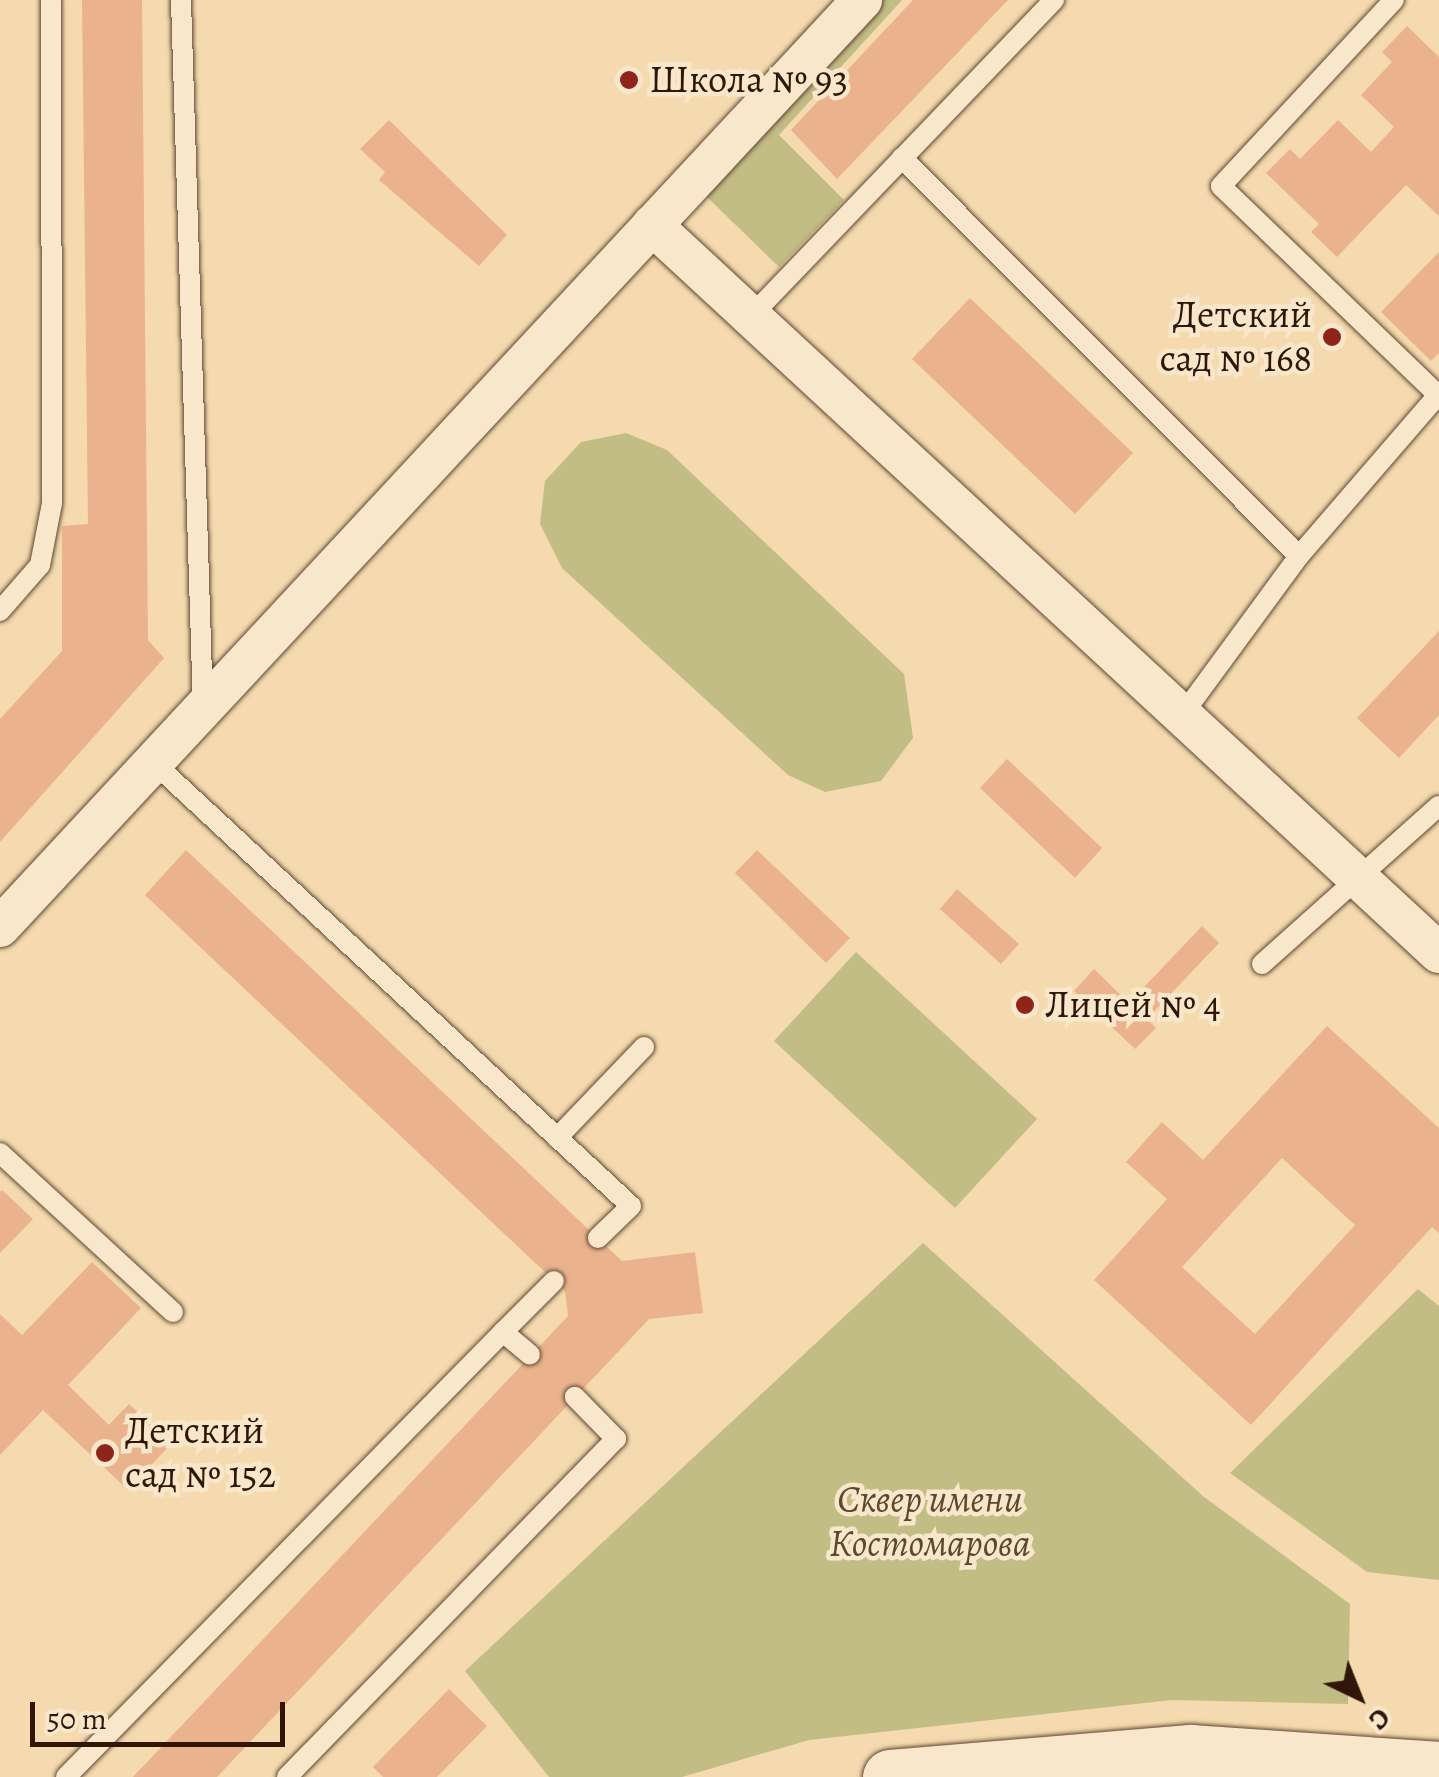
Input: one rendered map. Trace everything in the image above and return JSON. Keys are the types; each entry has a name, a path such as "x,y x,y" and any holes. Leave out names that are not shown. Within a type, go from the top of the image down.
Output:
{"main road":[{"path":"890,1777 1190,1752 1439,1768"}],"street":[{"path":"0,927 862,0"},
{"path":"652,225 1439,953"}],"lane":[{"path":"0,612 40,565 52,502 51,0"},
{"path":"182,0 204,708"},
{"path":"751,316 1054,0"},
{"path":"1182,715 1299,556 1438,395 1221,186 1394,0"},
{"path":"902,158 1299,556"},
{"path":"154,762 631,1206 598,1238"},
{"path":"1262,964 1362,882 1439,806"},
{"path":"557,1138 644,1047"},
{"path":"0,1153 173,1312"},
{"path":"66,1777 554,1281"},
{"path":"503,1332 530,1355"},
{"path":"287,1777 616,1438 575,1397"}],"green space":[{"path":"881,0 902,0 779,135 844,200 779,267 705,195"},
{"path":"626,433 667,450 904,674 913,738 881,781 825,792 788,775 562,568 540,524 545,481 581,442"},
{"path":"856,952 1037,1119 955,1208 774,1041"},
{"name":"Сквер имени Костомарова","path":"923,1243 1204,1497 1350,1604 1348,1704 1172,1700 809,1740 682,1777 549,1777 465,1671"},
{"path":"1418,1289 1439,1306 1439,1580 1367,1572 1230,1473"}],"building":[{"path":"82,0 142,0 148,640 164,658 0,842 0,719 62,651 62,526 88,524"},
{"path":"913,0 1008,0 837,179 791,130"},
{"path":"1407,26 1439,57 1439,216 1406,185 1337,257 1311,232 1319,224 1266,173 1290,149 1300,159 1338,120 1371,152 1394,127 1361,95 1392,62 1382,52"},
{"path":"389,120 507,235 479,266 379,180 385,172 360,149"},
{"path":"1439,252 1439,353 1431,361 1381,312"},
{"path":"970,298 1133,453 1075,514 912,359"},
{"path":"1439,631 1439,715 1399,758 1357,718"},
{"path":"1007,759 1102,848 1075,878 980,788"},
{"path":"186,850 622,1261 695,1252 703,1313 649,1319 217,1777 133,1777 568,1316 565,1291 145,895"},
{"path":"757,850 850,938 826,963 735,873"},
{"path":"957,889 1019,944 1001,964 940,909"},
{"path":"1202,926 1219,943 1147,1019 1156,1028 1135,1049 1074,991 1094,969 1129,1003"},
{"path":"1327,1026 1439,1128 1439,1233 1432,1227 1251,1425 1094,1280 1167,1199 1126,1162 1162,1122 1203,1160","holes":["1282,1158 1355,1225 1255,1334 1182,1267"]},
{"path":"0,1192 33,1219 0,1253"},
{"path":"92,1262 141,1308 68,1385 109,1425 129,1404 171,1444 128,1490 43,1410 0,1455 0,1314 22,1335"},
{"path":"449,1689 487,1726 437,1777 383,1777 373,1767"}],"place":[{"name":"Школа № 93","path":"629,80"},
{"name":"Детский сад № 168","path":"1332,337"},
{"name":"Лицей № 4","path":"1025,1005"},
{"name":"Детский сад № 152","path":"105,1453"}]}
